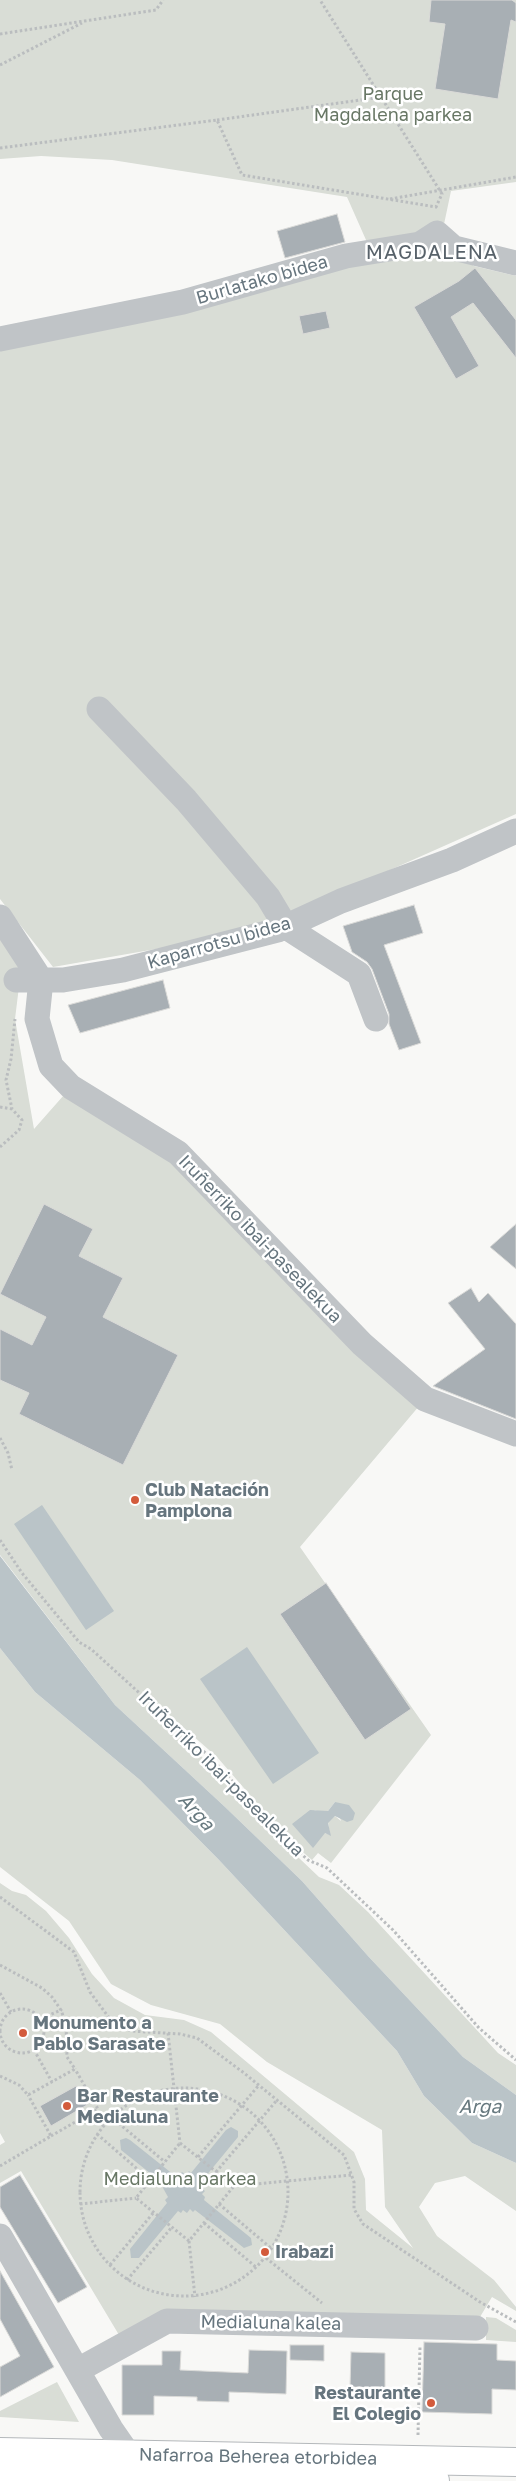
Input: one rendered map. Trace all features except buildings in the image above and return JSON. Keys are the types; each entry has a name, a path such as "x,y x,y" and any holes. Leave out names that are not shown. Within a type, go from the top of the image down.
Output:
{"main road":[{"name":"Nafarroa Beherea etorbidea","path":"0,2452 134,2464 435,2481"},
{"name":"Nafarroa Beherea etorbidea","path":"0,2471 134,2464 516,2462"}],"street":[{"name":"Burlatako bidea","path":"0,339 183,302 346,256 420,244 438,233 454,248 516,263"},
{"path":"99,709 186,800 268,897 286,927 359,974 376,1019"},
{"name":"Kaparrotsu bidea","path":"41,980 63,980 123,970 211,949 286,927 341,901 452,860 516,831"},
{"path":"0,917 41,980"},
{"path":"16,980 41,980"},
{"name":"Iruñerriko ibai-pasealekua","path":"41,980 37,1019 51,1066 71,1087 178,1153 362,1344 425,1399 516,1434"},
{"path":"0,2236 134,2464"},
{"name":"Medialuna kalea","path":"78,2370 168,2321 476,2328"},
{"name":"Nafarroa Beherea etorbidea","path":"0,2442 134,2464 516,2452"}],"path":[{"path":"0,34 156,10 163,0"},
{"path":"216,120 242,175 436,207 442,194 320,0"},
{"path":"0,65 84,22"},
{"path":"0,148 382,97"},
{"path":"387,199 516,177"},
{"path":"0,1147 19,1130 22,1120 12,1109 6,1080 14,1029 16,980"},
{"path":"0,1107 12,1109"},
{"path":"0,1438 8,1454 12,1470"},
{"name":"Iruñerriko ibai-pasealekua","path":"0,1540 22,1574 79,1642 92,1649 199,1747 290,1844 308,1860 327,1868 393,1930 479,2028 516,2060"},
{"path":"0,1898 74,1952 90,1992 110,2019 131,2031 168,2033 197,2038 259,2085 344,2155 354,2182 354,2209 363,2224 480,2302 516,2322"},
{"path":"0,1965 42,1988 52,1997 61,2010 66,2024 67,2057 98,2109 0,2166"},
{"path":"0,1993 12,2012"},
{"path":"22,2009 32,2012 40,2019 44,2032 43,2039 34,2050 18,2053 2,2044 1,2026 4,2018 12,2012 22,2009"},
{"path":"40,2019 61,2010"},
{"path":"136,2198 180,2143 168,2033"},
{"path":"34,2050 52,2082"},
{"path":"28,2095 74,2070"},
{"path":"0,2076 19,2085 28,2095 51,2136"},
{"path":"198,2157 259,2085"},
{"path":"175,2088 217,2092 242,2105 259,2119 279,2148 288,2181 286,2216 272,2249 257,2268 228,2287 194,2296 160,2294 128,2280 101,2255 87,2231 80,2204 81,2175 84,2161 97,2134 111,2117 122,2108 147,2094 175,2088"},
{"path":"216,2172 277,2100"},
{"path":"91,2113 103,2126"},
{"path":"111,2117 165,2162"},
{"path":"97,2134 150,2180"},
{"path":"180,2143 234,2186 351,2175"},
{"path":"195,2304 189,2241 234,2186"},
{"path":"80,2204 136,2198 189,2241"},
{"path":"219,2204 272,2249"},
{"path":"110,2265 154,2212"},
{"path":"204,2223 257,2268"},
{"path":"128,2280 172,2227"},
{"path":"266,2258 329,2310"},
{"path":"418,2435 420,2338"}],"green space":[{"name":"Parque Magdalena parkea","path":"0,0 516,0 516,182 451,191 443,229 446,241 474,266 516,276 516,814 327,898 219,938 53,967 0,899 0,347 370,249 347,197 112,160 41,156 0,159"},
{"path":"0,924 22,962 15,1019 34,1129 71,1087 178,1153 425,1399 300,1547 431,1735 331,1863 318,1853 312,1860 289,1840 217,1757 141,1690 260,1821 319,1877 339,1885 368,1912 498,2053 516,2065 516,2095 463,2057 368,1956 302,1881 115,1705 0,1555","holes":["335,1802 341,1821 335,1816 328,1822 330,1835 325,1833 314,1810 328,1811"]},
{"name":"Medialuna parkea","path":"0,1648 35,1692 140,1780 219,1860 397,2051 424,2096 472,2143 516,2163 516,2211 465,2176 435,2183 419,2207 437,2236 494,2280 516,2307 516,2311 492,2297 480,2317 119,2335 21,2171 0,2183 0,2145 5,2142 0,2133 0,1883 12,1891 26,1895 46,1911 69,1938 92,1974 114,1998 145,2015 184,2020 211,2032 354,2152 365,2179 366,2210 413,2248 385,2207 382,2130 267,2062 220,2024 151,2005 111,1984 69,1921 0,1867"},
{"path":"486,2317 496,2318 516,2330 516,2342 486,2340"},
{"path":"57,2382 79,2422 0,2417 0,2411"}],"water":[{"path":"42,1505 114,1611 86,1630 14,1524"},
{"name":"Arga","path":"0,1556 115,1705 302,1881 368,1956 463,2057 516,2095 516,2163 472,2143 424,2096 397,2051 219,1860 140,1780 35,1692 0,1648"},
{"path":"247,1647 319,1753 273,1784 200,1679"},
{"path":"335,1802 349,1805 355,1813 353,1820 347,1822 335,1816 328,1823 331,1836 325,1833 313,1848 292,1824 310,1810 328,1811"},
{"path":"231,2127 238,2131 238,2137 201,2182 204,2185 201,2188 205,2191 202,2194 205,2197 204,2200 251,2238 252,2245 244,2248 195,2210 193,2212 190,2209 187,2213 183,2210 181,2213 178,2211 139,2258 131,2258 130,2249 167,2203 165,2200 168,2197 163,2188 165,2185 121,2150 120,2140 126,2138 130,2140 174,2175 176,2173 179,2175 182,2172 186,2175 189,2171 191,2173 226,2130"}],"place":[{"name":"Club Natación Pamplona","path":"135,1500"},
{"name":"Monumento a Pablo Sarasate","path":"23,2033"},
{"name":"Bar Restaurante Medialuna","path":"67,2106"},
{"name":"Irabazi","path":"265,2252"},
{"name":"Restaurante El Colegio","path":"431,2403"}],"district":[{"name":"MAGDALENA","path":"432,253"}]}
